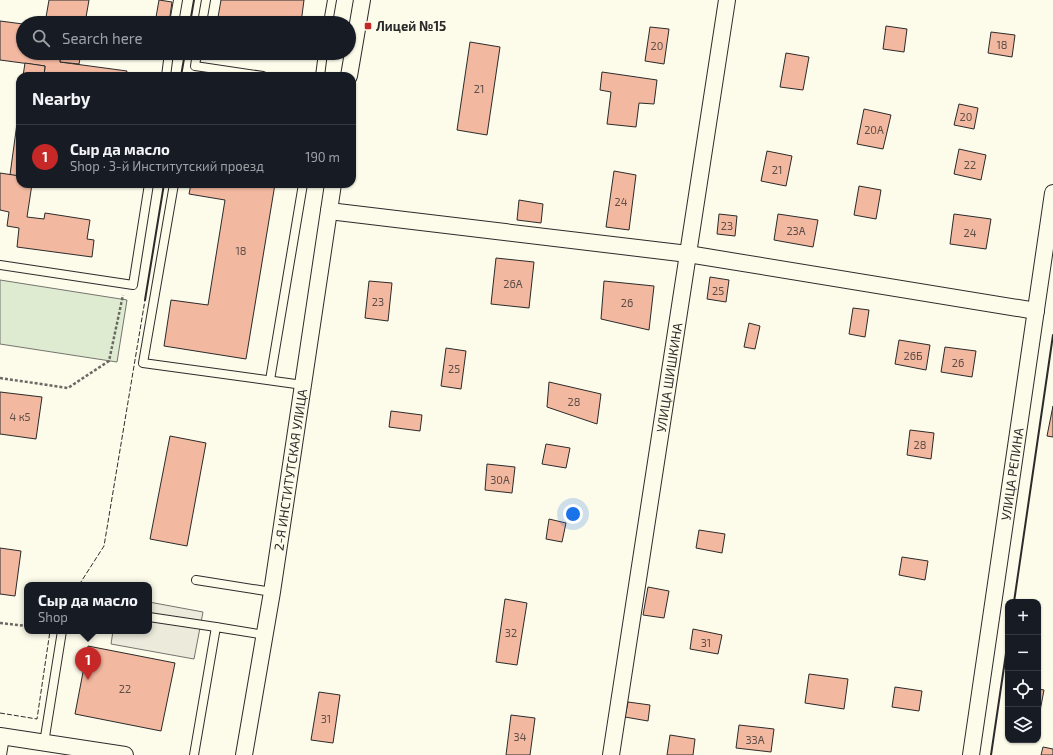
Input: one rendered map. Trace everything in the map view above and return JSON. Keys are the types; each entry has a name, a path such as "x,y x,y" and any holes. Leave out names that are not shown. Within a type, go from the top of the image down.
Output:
{"street":[{"path":"356,35 362,0"},
{"name":"УЛИЦА ШИШКИНА","path":"611,755 727,0"},
{"path":"350,72 352,60"},
{"name":"2-Я ИНСТИТУТСКАЯ УЛИЦА","path":"244,755 272,592 332,188"},
{"name":"УЛИЦА РЕПИНА","path":"971,755 1052,210 1053,193"},
{"path":"329,211 688,254 1036,311"},
{"path":"2,737 125,755"}],"lane":[{"path":"175,16 178,0"},
{"path":"203,16 206,0"},
{"path":"329,16 332,0"},
{"path":"167,72 168,60"},
{"path":"196,60 195,66 236,72"},
{"path":"321,72 323,60"},
{"path":"0,265 133,286 148,188"},
{"path":"173,188 143,363 303,385"},
{"path":"270,380 302,188"},
{"path":"196,580 272,592"},
{"path":"152,616 265,635"},
{"path":"194,755 216,627"},
{"path":"44,743 62,634"},
{"path":"2,737 2,755"}],"path":[{"path":"0,378 68,388 109,361 125,284"},
{"path":"0,623 24,626"}],"green space":[{"path":"0,280 127,300 117,362 0,344"}],"shaded area":[{"path":"152,603 203,612 194,659 111,644 113,634 152,634"}],"building":[{"path":"49,0 89,0 86,16 46,16"},
{"path":"159,0 172,2 170,16 156,16"},
{"path":"221,0 304,0 302,16 218,16"},
{"path":"0,21 16,23 16,60 60,60 60,62 127,71 44,72 45,66 0,60"},
{"path":"886,26 907,29 904,52 883,49"},
{"path":"650,27 669,29 664,64 645,61"},
{"path":"991,32 1015,35 1012,57 988,53"},
{"path":"470,42 500,47 487,135 457,130"},
{"path":"786,53 809,57 803,90 780,87"},
{"path":"60,60 80,60 79,64 60,62"},
{"path":"25,63 45,66 44,72 24,72"},
{"path":"602,72 657,80 654,104 639,103 636,127 607,124 611,92 600,90"},
{"path":"959,104 978,108 974,129 954,125"},
{"path":"864,109 891,115 883,149 857,144"},
{"path":"16,131 16,176 10,175"},
{"path":"959,149 986,155 981,180 954,174"},
{"path":"767,151 792,156 786,186 761,181"},
{"path":"614,171 636,175 629,230 606,227"},
{"path":"0,173 16,175 16,188 31,188 27,217 44,219 45,213 90,220 87,239 94,240 92,257 17,247 19,228 7,226 9,212 0,210"},
{"path":"859,186 881,190 876,219 854,215"},
{"path":"190,188 274,188 246,359 164,346 171,300 208,305 225,200 189,194"},
{"path":"519,200 543,204 541,223 517,220"},
{"path":"719,214 737,216 735,236 717,234"},
{"path":"778,214 818,220 813,247 774,240"},
{"path":"954,214 991,219 986,249 950,244"},
{"path":"496,258 534,262 529,308 491,304"},
{"path":"710,277 729,280 726,302 707,299"},
{"path":"369,281 392,283 388,321 365,318"},
{"path":"604,281 654,286 649,330 601,319"},
{"path":"853,308 869,310 865,337 849,334"},
{"path":"749,323 760,326 755,349 744,347"},
{"path":"899,340 930,345 926,370 895,364"},
{"path":"945,347 976,351 972,377 941,372"},
{"path":"446,348 466,351 461,389 441,386"},
{"path":"549,382 601,394 597,424 547,407"},
{"path":"0,392 42,397 36,439 0,434"},
{"path":"1053,406 1053,437 1047,436"},
{"path":"391,411 422,415 420,431 389,427"},
{"path":"910,430 934,433 931,459 907,455"},
{"path":"170,436 206,443 187,546 150,539"},
{"path":"546,444 570,448 566,468 542,464"},
{"path":"487,464 515,467 512,493 485,490"},
{"path":"549,519 566,523 562,542 546,539"},
{"path":"699,530 725,534 722,553 696,548"},
{"path":"0,548 21,551 15,596 0,594"},
{"path":"902,557 928,561 925,580 899,575"},
{"path":"648,587 669,591 664,618 643,615"},
{"path":"505,599 527,603 517,665 496,662"},
{"path":"693,629 722,635 718,654 690,649"},
{"path":"88,646 175,663 161,731 75,714"},
{"path":"809,674 848,679 844,709 805,703"},
{"path":"895,687 922,691 919,711 892,707"},
{"path":"1041,690 1044,690 1041,706"},
{"path":"319,692 340,695 333,743 311,740"},
{"path":"628,702 650,705 648,721 625,717"},
{"path":"511,715 535,718 530,755 506,755"},
{"path":"739,725 774,729 771,752 736,748"},
{"path":"670,735 695,739 693,755 667,755"},
{"path":"1043,747 1053,749 1053,755 1041,755"}],"fence":[{"path":"81,582 104,546 145,300"},
{"path":"0,713 37,719 50,634"}],"wall":[{"path":"191,16 194,0"},
{"path":"182,72 184,60"},
{"path":"145,300 163,188"},
{"path":"1014,599 1053,335"},
{"path":"991,755 1005,660"}],"place":[{"name":"Лицей №15","path":"368,26"},
{"name":"Сыр да масло","path":"88,680"}]}
